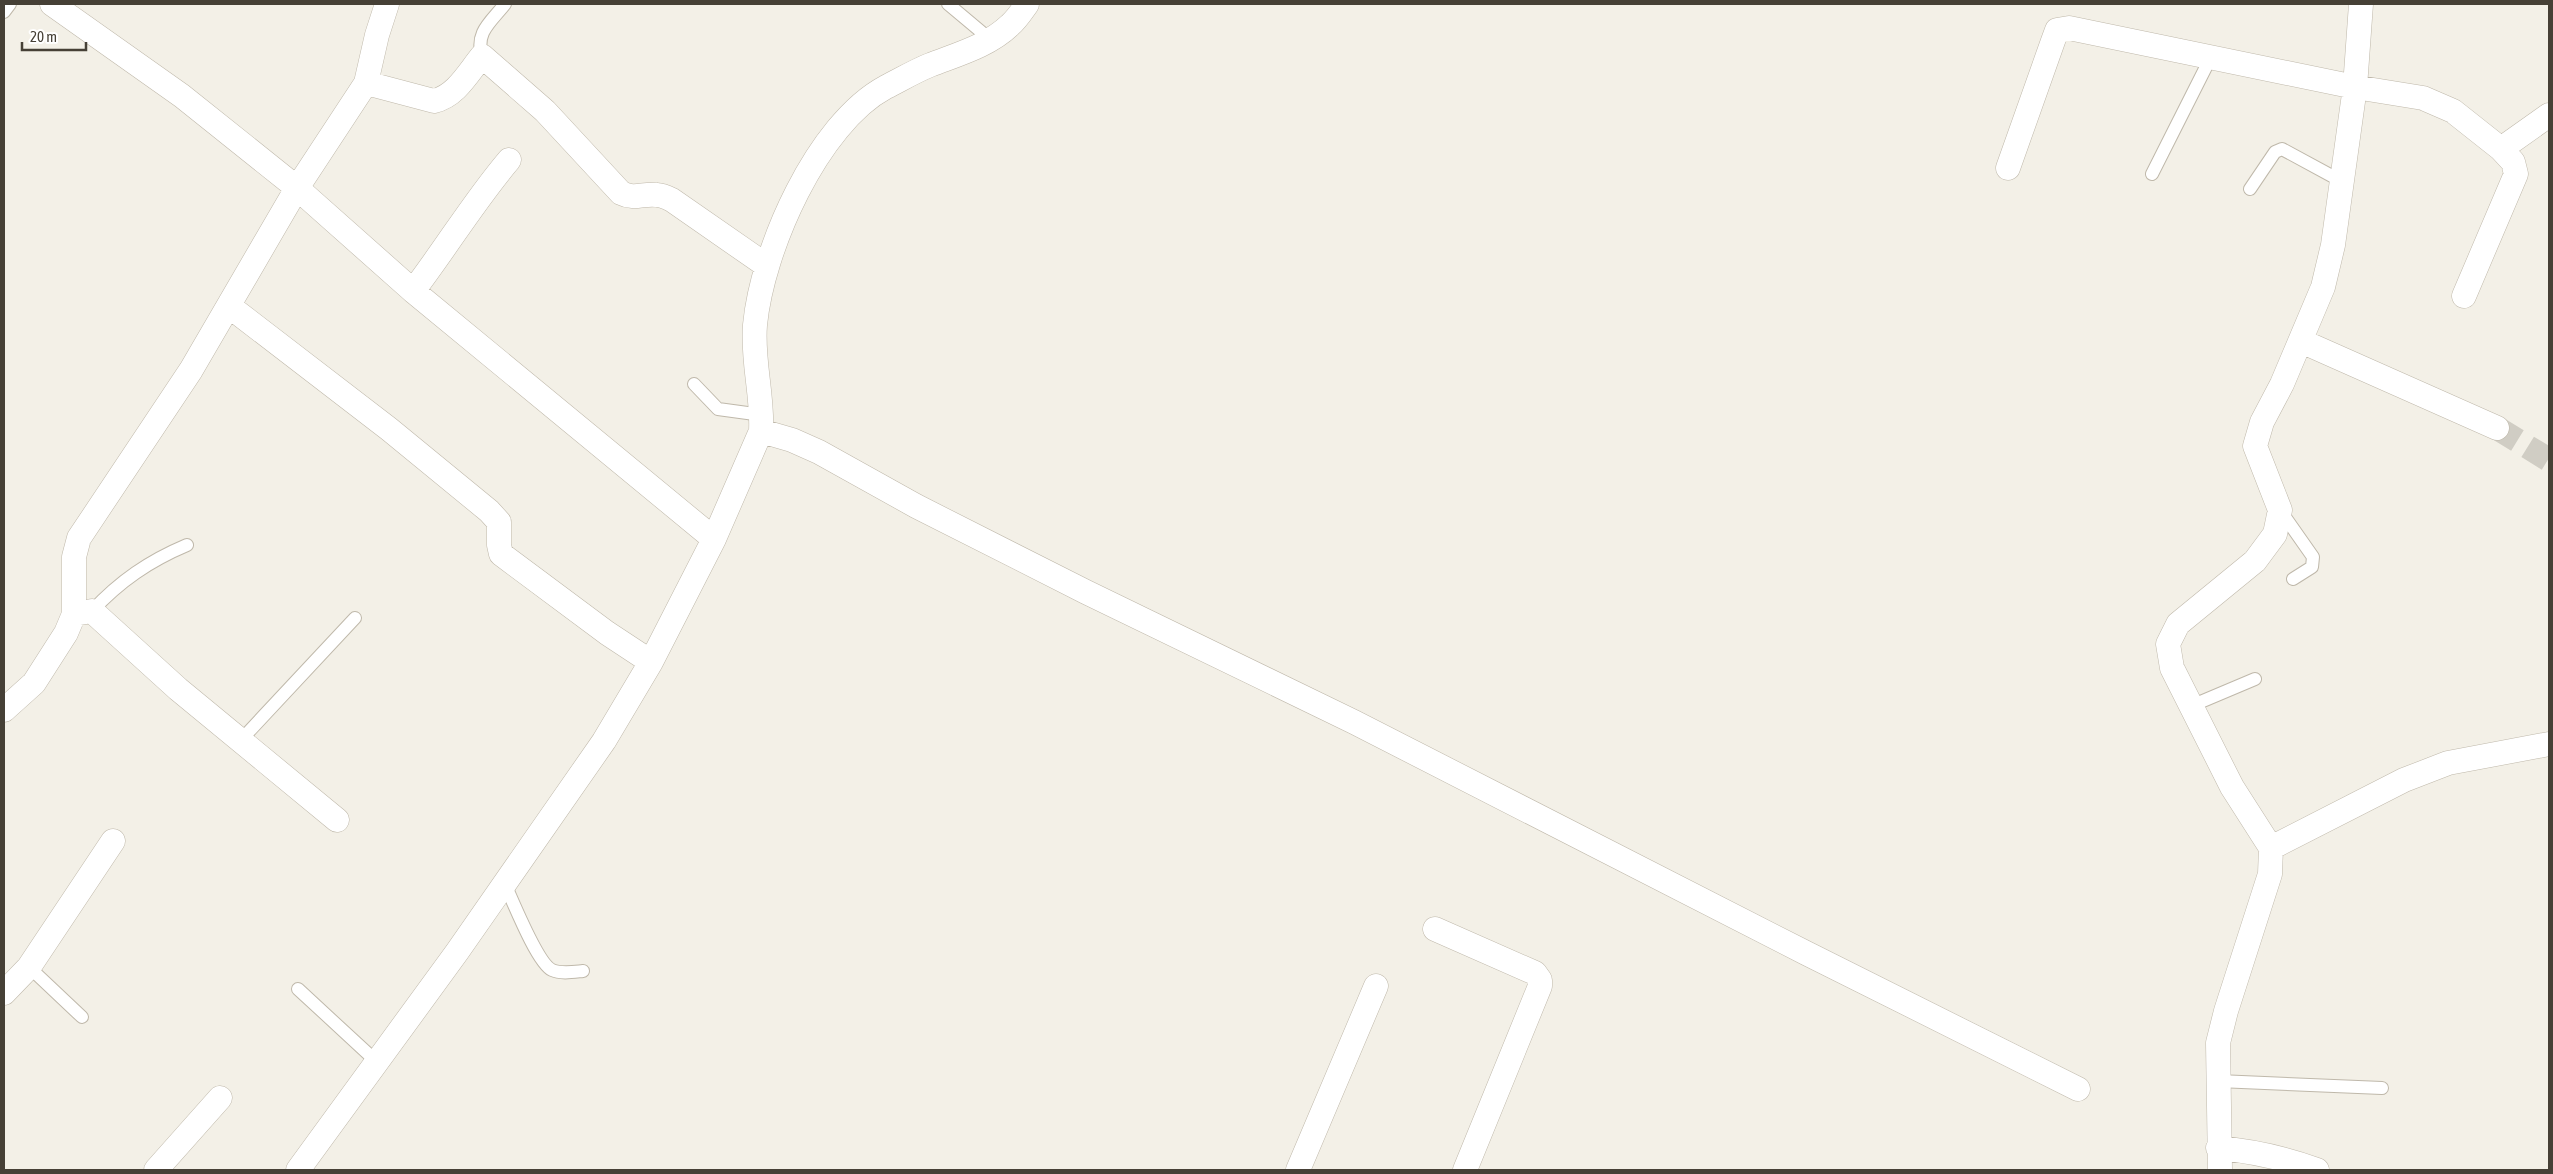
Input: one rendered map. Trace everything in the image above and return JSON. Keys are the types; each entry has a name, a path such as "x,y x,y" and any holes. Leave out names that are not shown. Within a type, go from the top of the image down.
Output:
{"street":[{"path":"52,4 182,96 297,188 414,291 714,539"},
{"path":"337,820 83,613 74,557 79,538 191,370 297,188 366,83 377,35 387,4"},
{"path":"298,1170 457,952 604,741 651,662 714,539 762,423 755,327 761,283 775,240 823,147 850,113 884,88 928,66 968,52 991,40 1011,24 1027,4"},
{"path":"2316,1170 2296,1162 2249,1151 2219,1159 2218,1043 2226,1011 2270,874 2271,848 2240,802 2172,668 2168,644 2178,624 2255,561 2275,534 2280,510 2255,446 2262,422 2301,341 2323,287 2333,245 2355,87 2361,4"},
{"path":"2008,168 2058,30 2068,28 2355,87 2423,98 2453,111 2513,162 2516,174 2464,296"},
{"path":"366,83 434,101 443,99 451,95 482,56 545,111 621,193 628,197 640,198 658,194 672,200 767,266"},
{"path":"2500,150 2546,120"},
{"path":"414,291 484,188 509,160"},
{"path":"229,306 389,429 489,511 497,519 500,526 498,545 501,554 651,662"},
{"path":"2301,341 2497,428"},
{"path":"762,423 792,440 819,452 916,506 1086,592 1354,722 2078,1089"},
{"path":"5,705 34,683 66,633 83,613"},
{"path":"2271,848 2404,780 2448,763 2549,744"},
{"path":"4,993 29,967 113,841"},
{"path":"1434,929 1535,973 1540,980 1540,986 1465,1170"},
{"path":"1298,1170 1376,986"},
{"path":"156,1170 220,1098"}],"lane":[{"path":"4,12 10,4"},
{"path":"482,56 478,43 482,33 505,4"},
{"path":"948,4 991,40"},
{"path":"2152,174 2210,57"},
{"path":"2250,189 2275,152 2282,149 2342,182"},
{"path":"694,384 718,409 762,423"},
{"path":"2280,510 2313,557 2312,567 2293,579"},
{"path":"83,613 143,566 187,545"},
{"path":"241,740 355,618"},
{"path":"2192,706 2255,679"},
{"path":"504,882 532,942 551,970 566,972 583,971"},
{"path":"29,967 82,1017"},
{"path":"298,989 377,1062"},
{"path":"2218,1080 2382,1088"}],"tunnel":[{"path":"2497,428 2549,460"}]}
